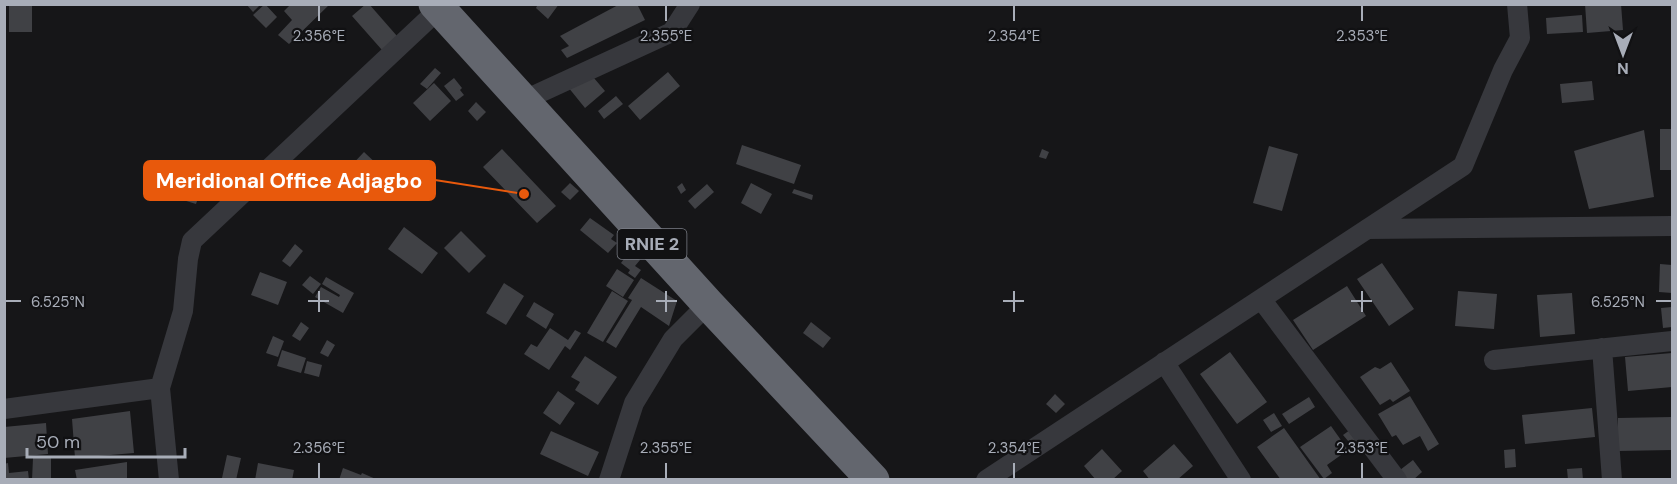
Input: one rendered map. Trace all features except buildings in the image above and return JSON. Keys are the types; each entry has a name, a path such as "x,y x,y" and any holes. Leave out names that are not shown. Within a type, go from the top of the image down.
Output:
{"highway":[{"name":"RNIE 2","path":"437,7 708,304 873,480"}],"street":[{"path":"522,101 672,32 690,4"},
{"path":"986,480 1463,166 1503,70 1520,38 1517,4"},
{"path":"169,480 160,388 183,310 192,241 437,7"},
{"path":"1367,229 1672,226"},
{"path":"1262,299 1397,480"},
{"path":"609,480 634,403 673,339 708,304"},
{"path":"1494,360 1672,341"},
{"path":"1602,348 1611,480"},
{"path":"1164,362 1241,480"},
{"path":"4,409 160,388"}],"place":[{"name":"Meridional Office Adjagbo","path":"524,194"}]}
